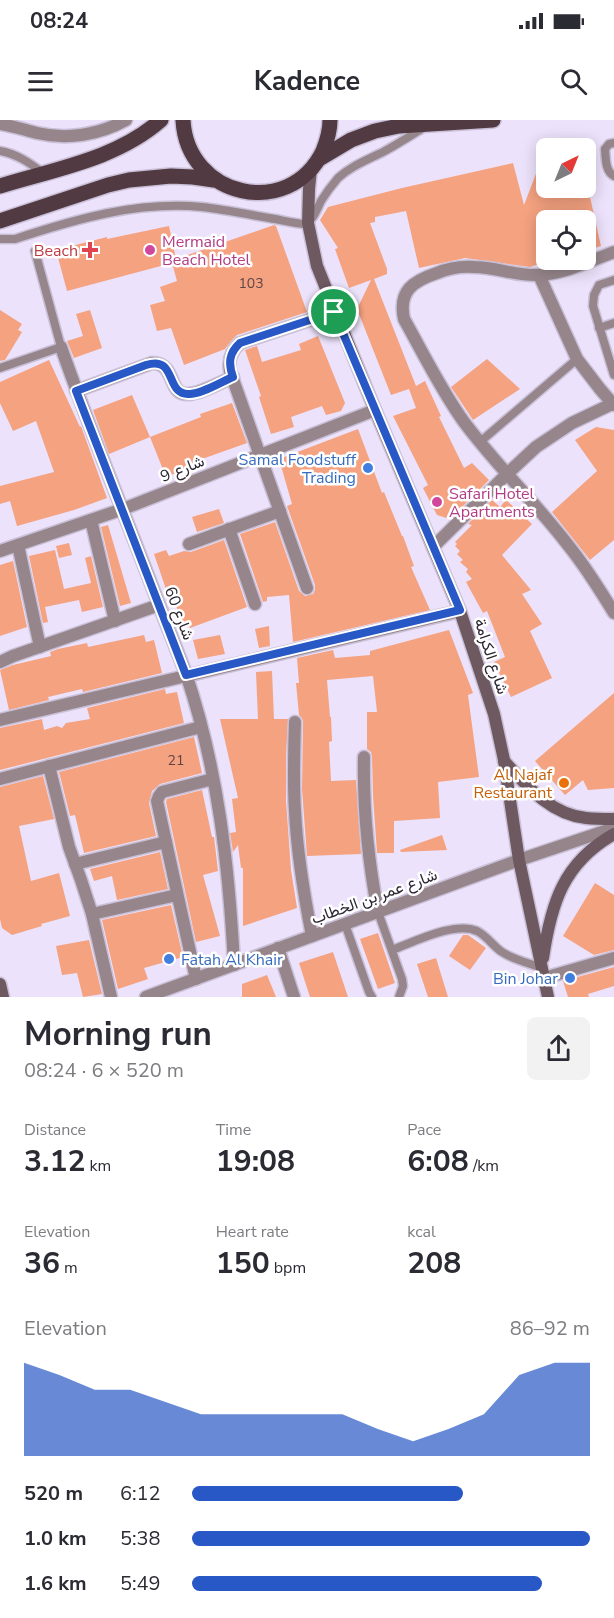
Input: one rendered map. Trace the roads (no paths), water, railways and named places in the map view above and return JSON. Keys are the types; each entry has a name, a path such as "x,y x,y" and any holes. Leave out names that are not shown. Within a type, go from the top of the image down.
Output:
{"main road":[{"path":"0,186 97,157 136,138 161,120"},
{"path":"183,120 183,132 189,150 214,180"},
{"path":"315,164 326,143 330,120"},
{"path":"0,220 129,180 171,176 193,177 214,180 233,189 254,193 275,191 295,183 315,164 351,140 375,131 399,126 493,120"},
{"name":"شارع الكرامة","path":"315,164 309,189 308,223 316,266 460,610 494,714 504,760 519,860 548,997"},
{"path":"504,760 534,793 554,808 569,815 585,818 614,819"},
{"path":"543,973 550,917 562,885 582,858 614,834"},
{"path":"0,984 3,997"}],"street":[{"path":"1,127 67,137 109,129 126,120"},
{"path":"614,252 564,271 539,275 513,274 476,267 453,268 415,282 403,299 402,309 404,319 448,398 480,442 567,543 614,613"},
{"path":"433,548 536,447 582,418 614,404 577,359 539,275"},
{"path":"307,588 229,363 230,355 240,343 334,312"},
{"name":"شارع 60","path":"61,347 186,675 201,727 213,779 227,867 234,965"},
{"path":"76,391 152,363 158,363 167,369 175,388 184,394 194,394 233,377"},
{"name":"شارع 9","path":"0,551 123,509 375,410"},
{"path":"189,544 280,511"},
{"path":"91,520 115,621"},
{"path":"229,529 255,604"},
{"path":"18,545 40,647"},
{"path":"0,663 13,656 159,605"},
{"path":"0,720 460,610"},
{"path":"294,723 293,766 296,821 303,885 312,936"},
{"path":"0,779 201,727"},
{"path":"364,757 365,819 378,912"},
{"path":"49,766 63,827 92,914 111,997"},
{"path":"196,979 157,801 159,796 167,791 213,779"},
{"name":"شارع عمر بن الخطاب","path":"146,997 519,860 614,828"},
{"path":"75,864 165,842"},
{"path":"92,914 177,895"},
{"path":"278,948 294,997"},
{"path":"543,973 614,958"}],"lane":[{"path":"0,240 15,239 99,214 151,206 203,207 308,223 329,189 348,170 429,124"},
{"path":"614,143 609,144 605,149 607,168 614,176"},
{"path":"0,151 18,156 43,173"},
{"path":"0,368 61,347 35,251"},
{"path":"613,369 592,306 594,295 600,285 614,280"},
{"path":"599,328 614,323"},
{"path":"480,442 577,359"},
{"path":"378,912 403,986 399,997"},
{"path":"345,924 372,997"},
{"path":"392,950 448,930 463,928 479,932 502,952 543,973"}],"place":[{"name":"Beach","path":"90,250"},
{"name":"Mermaid Beach Hotel","path":"150,250"},
{"name":"Samal Foodstuff Trading","path":"368,468"},
{"name":"Safari Hotel Apartments","path":"437,502"},
{"name":"Al Najaf Restaurant","path":"564,783"},
{"name":"Fatah Al Khair","path":"169,959"},
{"name":"Bin Johar","path":"570,978"}]}
